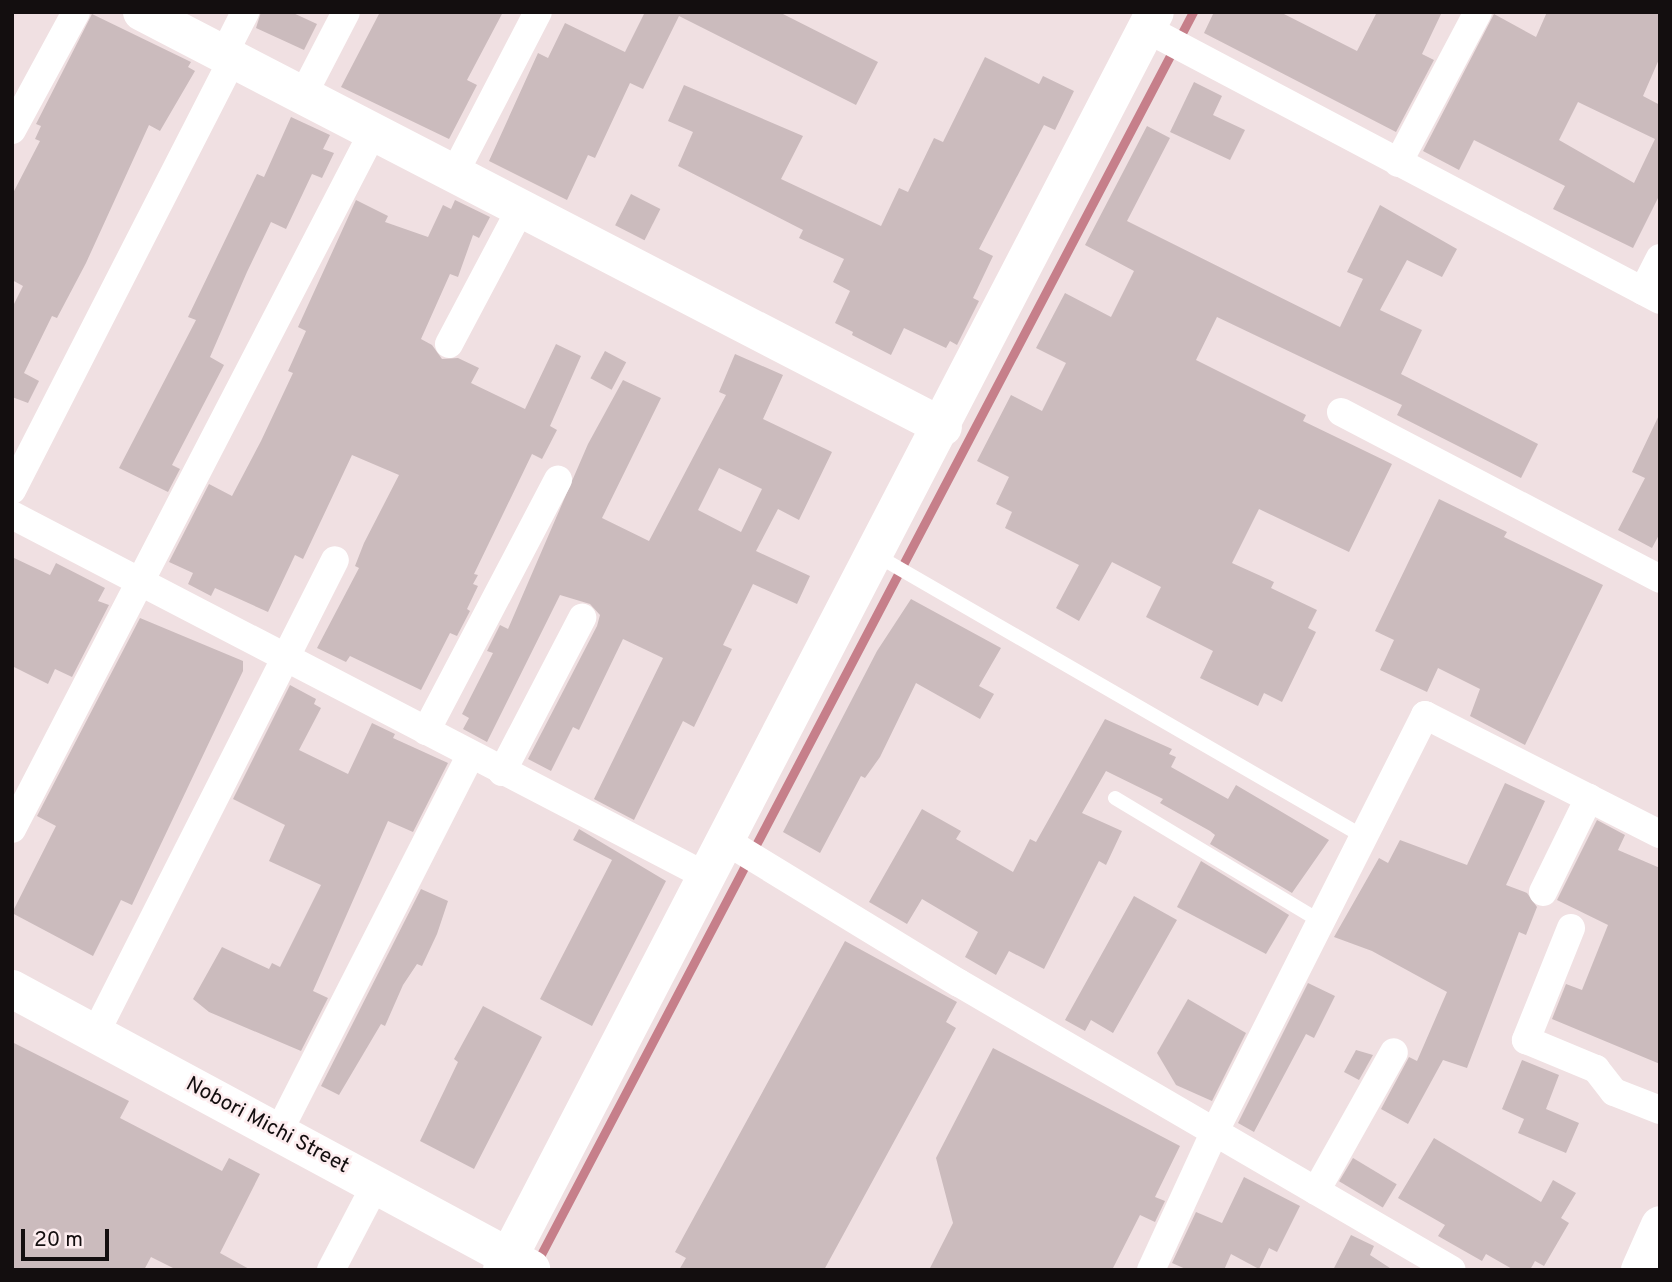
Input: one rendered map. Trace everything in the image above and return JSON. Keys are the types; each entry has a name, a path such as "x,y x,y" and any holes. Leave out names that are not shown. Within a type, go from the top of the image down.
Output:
{"street":[{"path":"12,130 76,12"},
{"path":"142,12 943,427"},
{"path":"12,490 233,59 230,43 245,12"},
{"path":"303,95 346,12"},
{"path":"454,174 538,12"},
{"path":"1398,163 1478,12"},
{"path":"516,1265 706,876 943,427 1151,20 1398,163 1651,296 1660,258"},
{"path":"12,829 373,132"},
{"path":"449,344 521,208"},
{"path":"1341,412 1660,579"},
{"path":"426,731 558,480"},
{"path":"12,515 141,579 502,772 706,876"},
{"path":"95,1034 289,658 335,560"},
{"path":"502,772 582,618"},
{"path":"1151,1270 1215,1131 1426,715 1660,834"},
{"path":"278,1133 471,755"},
{"path":"1543,892 1589,798"},
{"path":"726,841 1452,1270"},
{"path":"1571,928 1526,1040 1596,1069 1614,1092 1660,1110"},
{"name":"Nobori Michi Street","path":"12,989 376,1184 516,1265"},
{"path":"1316,1191 1394,1052"},
{"path":"331,1270 376,1184"},
{"path":"1640,1270 1660,1225"}],"lane":[{"path":"876,555 1364,837"},
{"path":"1115,798 1321,922"}],"building":[{"path":"261,12 291,12 317,24 304,50 256,28"},
{"path":"380,12 503,12 467,80 477,85 449,139 341,87"},
{"path":"645,12 779,12 878,62 856,105 679,16 643,89 630,83 595,158 588,155 567,200 489,161 538,53 548,58 565,23 625,52"},
{"path":"1214,12 1280,12 1357,51 1377,12 1442,12 1422,54 1434,60 1396,132 1204,33"},
{"path":"1547,12 1660,12 1660,57 1643,96 1660,105 1660,194 1633,248 1553,209 1565,186 1474,140 1459,170 1423,151 1494,14 1536,37","holes":["1578,102 1655,139 1634,183 1559,140"]},
{"path":"92,14 191,62 188,67 195,71 160,131 149,125 86,263 57,318 52,316 24,373 39,381 28,403 12,397 12,308 23,286 12,280 12,195 40,141 35,139 41,126 36,124"},
{"path":"985,57 1039,84 1043,76 1074,91 1055,130 1044,125 979,249 993,256 973,298 979,301 957,345 950,341 946,348 904,328 891,355 852,335 853,332 835,323 850,291 833,282 844,259 799,238 803,230 678,166 693,132 668,121 684,85 803,136 781,179 881,226 899,188 908,192 934,138 943,142"},
{"path":"1194,82 1222,96 1213,115 1245,130 1230,160 1170,132"},
{"path":"291,117 330,135 323,149 334,153 322,178 312,174 286,229 271,222 210,357 224,365 172,465 180,469 168,492 119,468 196,320 188,317 257,174 264,177"},
{"path":"1147,126 1170,138 1127,221 1340,327 1363,279 1347,272 1380,205 1457,249 1442,277 1407,260 1380,310 1422,330 1401,374 1538,444 1521,478 1397,415 1402,405 1217,317 1196,360 1306,415 1303,421 1392,464 1349,552 1259,509 1232,563 1274,582 1271,588 1317,610 1308,628 1316,632 1282,702 1264,693 1258,706 1200,678 1213,651 1146,617 1161,587 1112,562 1079,621 1056,608 1079,565 1005,528 1012,512 996,504 1009,477 977,461 1011,395 1042,411 1066,363 1036,348 1065,293 1111,317 1134,271 1085,245"},
{"path":"631,194 660,209 645,240 615,225"},
{"path":"356,200 388,216 385,222 428,237 443,205 451,209 455,200 490,217 479,238 473,235 458,277 450,274 421,339 432,345 442,359 458,358 479,368 471,383 525,409 556,344 581,356 550,426 557,430 542,459 532,454 474,574 478,575 473,584 478,586 467,609 470,611 457,636 450,633 421,690 350,656 346,662 317,648 359,568 355,566 364,543 399,475 352,455 303,559 295,555 268,612 215,588 211,596 188,584 193,573 169,562 209,484 232,496 261,441 293,373 288,371 306,331 298,327"},
{"path":"605,351 626,362 612,390 590,378"},
{"path":"735,354 783,375 763,419 832,452 799,520 778,509 756,551 810,576 797,604 753,584 723,645 732,649 694,727 683,721 634,820 594,799 663,658 623,639 579,730 573,727 551,771 528,759 597,626 600,615 590,604 560,595 487,742 463,729 469,718 462,714 493,653 487,651 500,625 508,629 588,444 623,380 661,398 602,518 649,541 726,395 719,392","holes":["719,468 762,489 741,532 698,510"]},
{"path":"1660,413 1660,533 1652,548 1618,530 1645,478 1632,472"},
{"path":"1439,499 1507,532 1504,537 1603,585 1525,745 1470,716 1480,689 1438,668 1427,692 1380,670 1394,640 1375,631"},
{"path":"12,557 50,575 56,563 105,588 98,601 109,605 72,677 55,669 48,684 12,666"},
{"path":"911,599 1001,648 979,686 994,694 980,719 916,683 880,757 865,778 861,776 820,853 783,832 877,651"},
{"path":"140,618 243,661 243,671 132,905 121,900 93,956 12,913 56,826 37,816"},
{"path":"290,685 316,699 314,704 321,708 299,750 348,774 372,723 395,734 393,738 448,763 413,832 388,821 313,991 328,998 301,1051 209,1012 193,999 222,947 269,969 272,963 280,967 321,885 269,861 285,825 233,799"},
{"path":"1105,719 1172,749 1169,754 1176,757 1171,767 1228,799 1236,785 1329,840 1292,893 1210,844 1215,835 1160,803 1163,799 1106,771 1082,813 1122,831 1106,865 1099,861 1044,969 1009,951 996,975 965,957 978,932 922,899 907,924 869,902 922,809 961,831 956,839 1013,872 1030,839 1036,842"},
{"path":"1505,783 1545,801 1506,885 1527,893 1537,907 1526,935 1519,932 1467,1068 1443,1060 1408,1124 1381,1109 1409,1057 1417,1061 1447,992 1372,951 1334,937 1379,858 1388,863 1400,840 1467,865"},
{"path":"1597,820 1625,835 1618,850 1660,868 1660,1064 1552,1019 1566,984 1582,990 1608,925 1557,900"},
{"path":"579,829 666,881 592,1026 540,999 612,860 573,840"},
{"path":"1201,861 1289,915 1266,954 1177,907"},
{"path":"421,889 448,901 437,934 422,966 417,964 403,985 385,1026 381,1024 339,1095 321,1086"},
{"path":"1134,896 1177,920 1113,1033 1091,1020 1085,1031 1065,1020"},
{"path":"845,941 957,1002 946,1022 956,1028 824,1270 679,1270 686,1258 675,1252"},
{"path":"1308,983 1335,996 1314,1038 1306,1034 1254,1132 1238,1123"},
{"path":"1188,999 1246,1033 1212,1101 1176,1085 1157,1053"},
{"path":"483,1006 542,1037 474,1169 420,1141 458,1062 454,1059"},
{"path":"12,1042 129,1101 120,1118 222,1171 229,1158 260,1174 220,1253 251,1270 177,1270 151,1257 144,1270 12,1270"},
{"path":"993,1048 1180,1146 1155,1197 1165,1201 1155,1222 1140,1215 1112,1270 929,1270 953,1223 936,1158"},
{"path":"1356,1050 1373,1055 1359,1080 1344,1072"},
{"path":"1522,1060 1559,1075 1546,1109 1579,1123 1566,1153 1518,1133 1524,1119 1502,1109"},
{"path":"1434,1138 1541,1202 1553,1180 1576,1193 1561,1218 1569,1223 1544,1266 1535,1261 1530,1270 1514,1270 1486,1254 1482,1261 1438,1236 1445,1225 1398,1198"},
{"path":"1353,1158 1397,1184 1383,1207 1339,1181"},
{"path":"1244,1177 1300,1206 1277,1252 1269,1248 1259,1269 1231,1254 1224,1270 1188,1270 1172,1263 1196,1212 1222,1223"},
{"path":"1351,1235 1374,1246 1370,1255 1393,1270 1333,1270"}],"waterway":[{"path":"537,1262 1193,12"}]}
